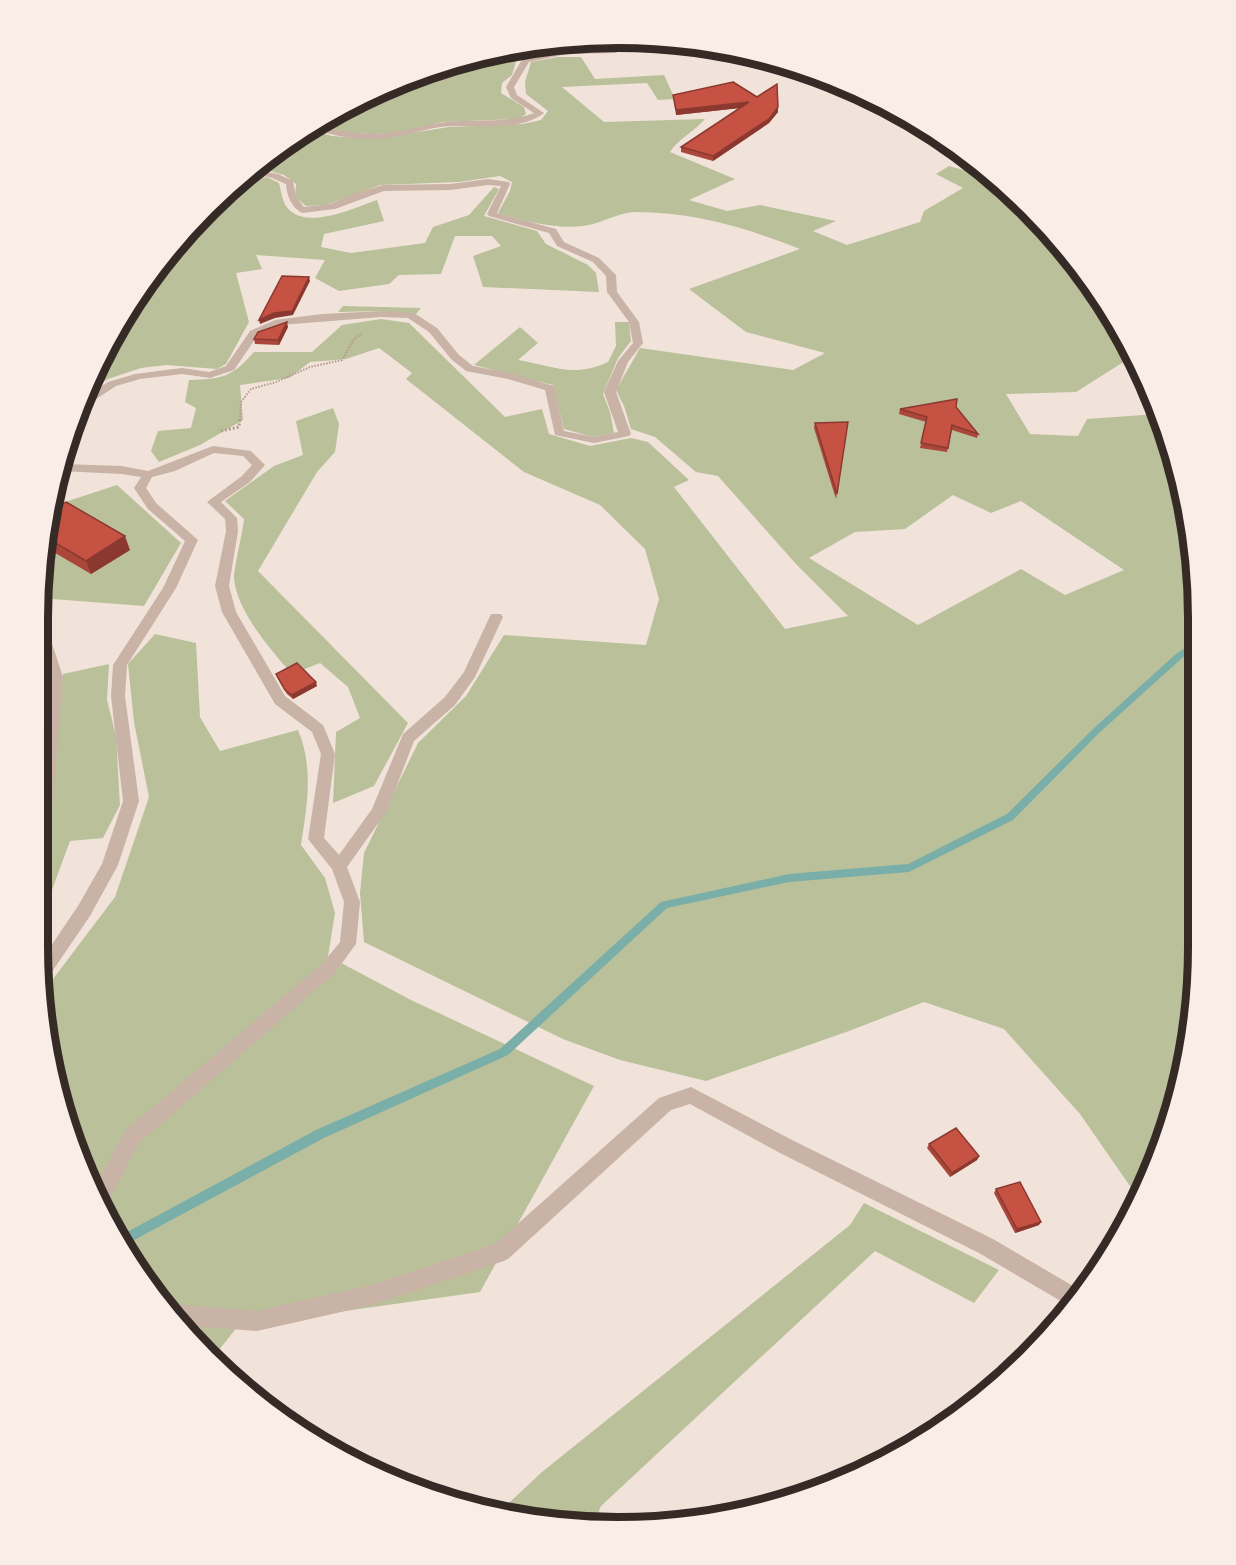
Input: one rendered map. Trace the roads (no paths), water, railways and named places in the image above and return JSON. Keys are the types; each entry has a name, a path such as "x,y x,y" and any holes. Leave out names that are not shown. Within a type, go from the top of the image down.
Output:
{"street":[{"path":"323,130 334,134 369,136 401,134 448,124 525,120 540,113 514,96 510,87 526,60 567,52 616,51 622,48"},
{"path":"93,397 112,384 139,376 182,371 210,375 230,368 254,333 279,322 371,314 410,315 433,330 455,357 470,369 510,376 550,388 559,433 594,440 625,434 610,393 623,361 638,342 634,322 612,292 611,275 596,260 560,244 553,231 492,214 506,184 488,182 450,187 382,188 332,207 302,210 292,197 290,183 262,173"},
{"path":"68,466 122,470 148,475 171,468 213,449 247,453 259,465 246,479 213,502 231,518 232,531 222,586 229,612 280,700 318,729 328,754 316,839 339,866 352,902 348,944 328,969 133,1136 103,1190"},
{"path":"48,963 84,911 110,865 131,801 118,696 120,665 169,588 192,540 152,506 140,488 148,475"},
{"path":"339,866 379,811 408,738 450,701 470,674 496,617"},
{"path":"48,653 56,677 48,766"},
{"path":"182,1315 257,1321 372,1295 501,1252 664,1104 691,1095 787,1147 986,1246 1069,1295"}],"waterway":[{"path":"127,1237 320,1134 504,1052 664,905 789,878 909,868 1010,817 1096,731 1188,650"}]}
